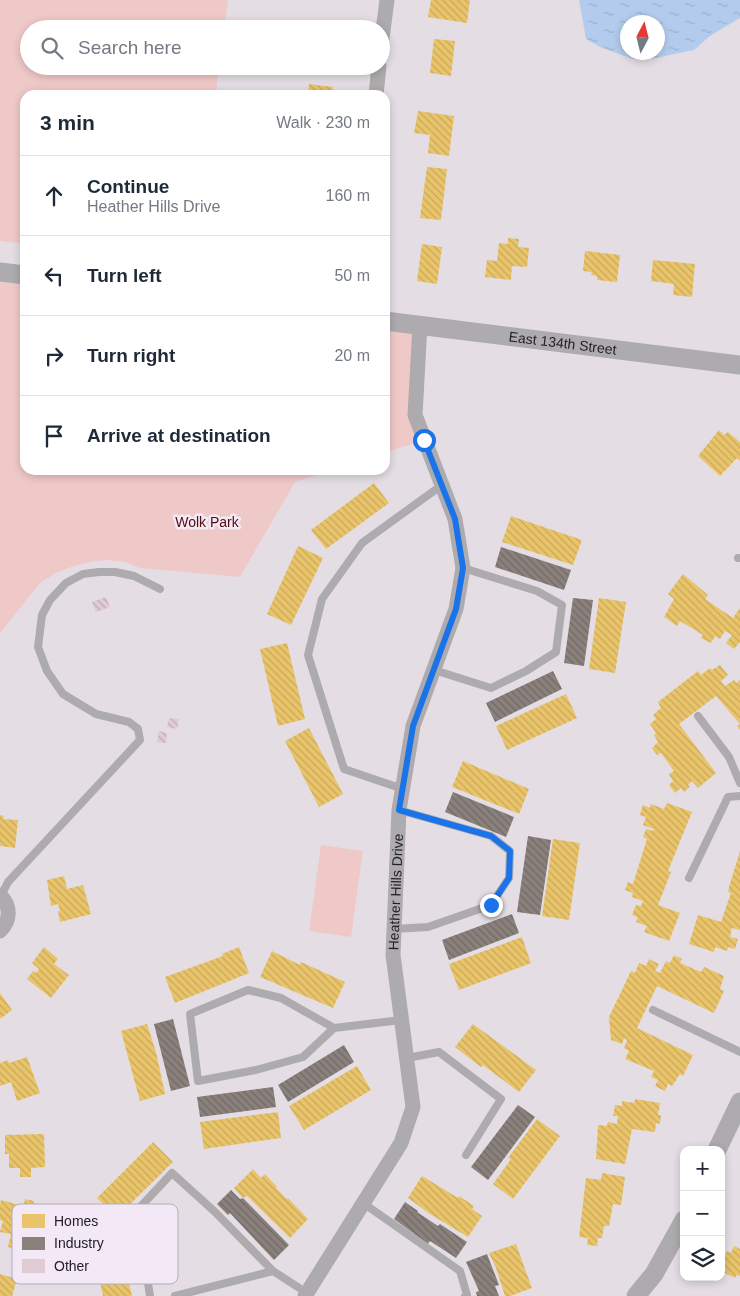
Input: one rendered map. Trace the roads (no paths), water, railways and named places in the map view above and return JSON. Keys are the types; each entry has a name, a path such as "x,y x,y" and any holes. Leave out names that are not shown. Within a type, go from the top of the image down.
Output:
{"street":[{"path":"384,20 387,0"},
{"path":"377,90 378,75"},
{"path":"0,272 20,274"},
{"name":"East 134th Street","path":"390,322 740,365"},
{"name":"Heather Hills Drive","path":"306,1294 401,1143 413,1107 393,955 399,810 413,726 456,609 463,568 455,519 415,415 420,326"},
{"path":"0,895 8,907 9,914 5,926 0,932"},
{"path":"719,1146 740,1102"},
{"path":"636,1296 654,1274 680,1227"}],"lane":[{"path":"403,789 344,769 308,654 322,599 362,543 442,485"},
{"path":"434,670 491,688 526,671 556,652 562,605 537,591 463,568"},
{"path":"0,895 8,882 140,740 138,729 129,722 96,714 63,694 47,672 38,647 42,615 50,600 66,583 82,574 115,572 134,576 160,589"},
{"path":"698,716 729,757 740,783"},
{"path":"689,878 728,797 740,796"},
{"path":"394,929 428,927 491,905 509,878 510,869 510,851 491,836 399,810"},
{"path":"334,1028 303,1057 256,1070 198,1081 190,1014 248,990 281,998 334,1028 402,1020"},
{"path":"653,1010 740,1052"},
{"path":"406,1058 439,1052 501,1099 466,1155"},
{"path":"143,1204 172,1173 214,1211 273,1271 306,1294"},
{"path":"363,1203 460,1271 468,1295 466,1296"},
{"path":"175,1296 273,1271"}],"water":[{"path":"579,0 740,0 740,18 710,36 694,50 665,56 665,15 620,15 620,54 600,47 586,39"}],"park label":[{"name":"Wolk Park","path":"207,522"}]}
